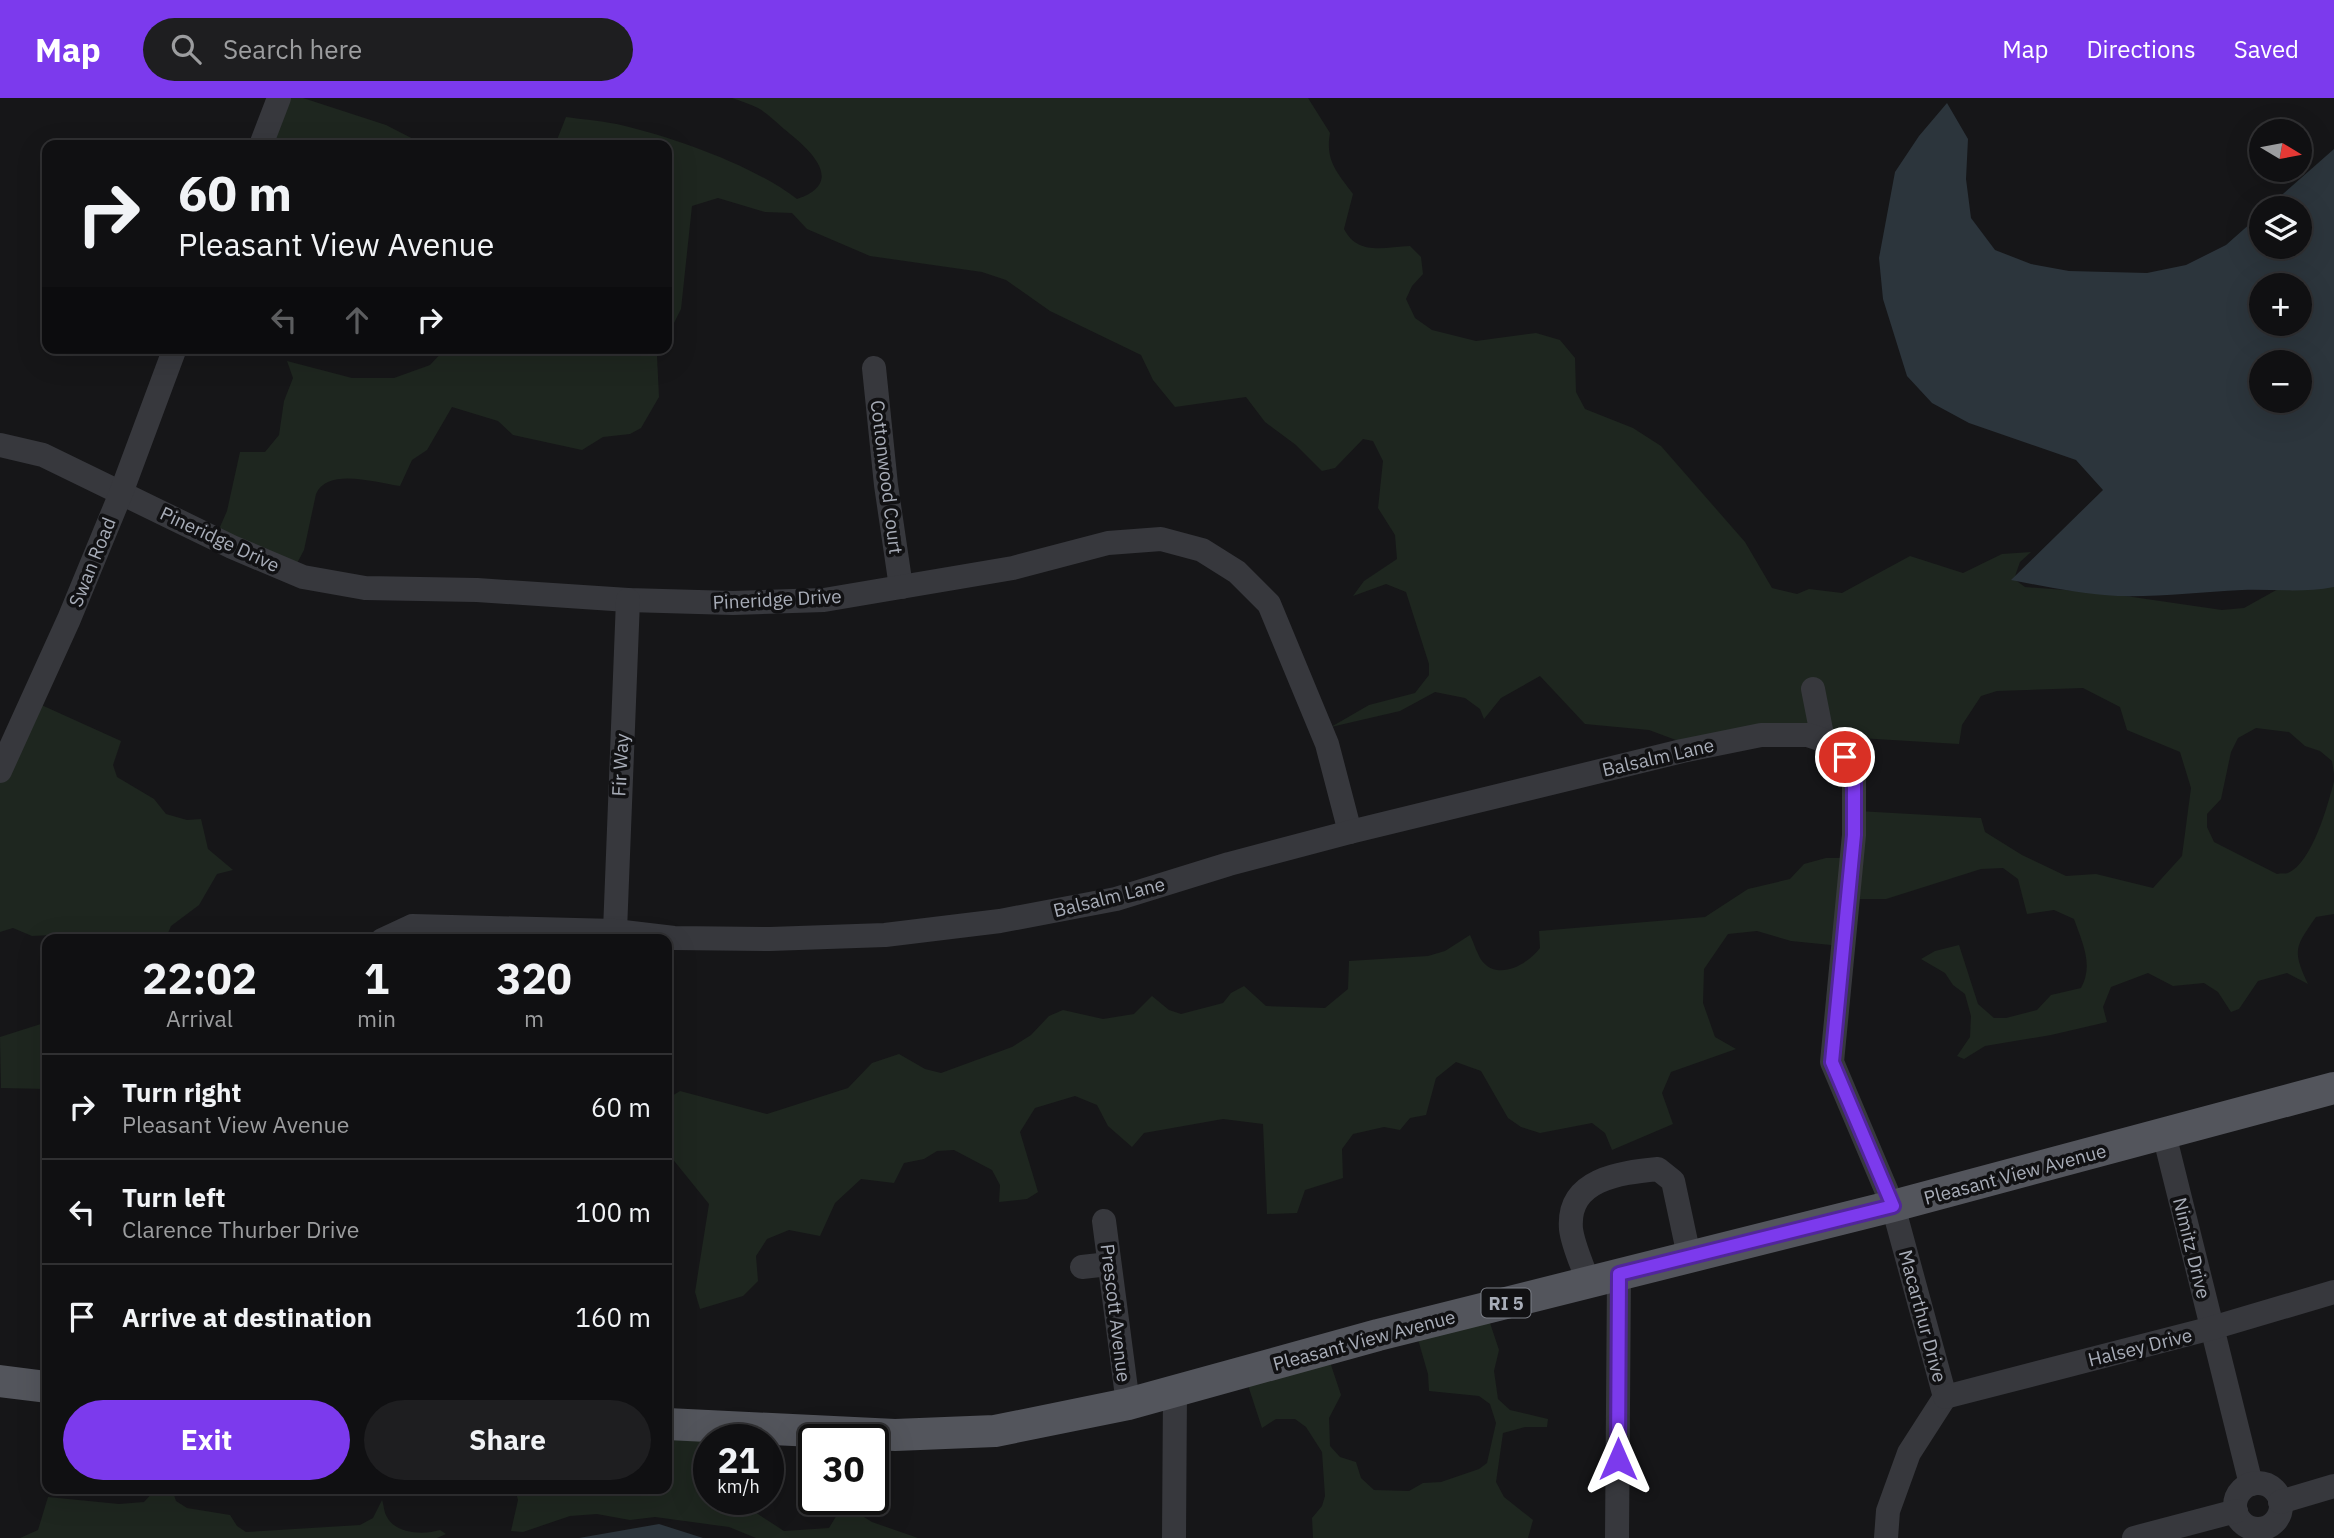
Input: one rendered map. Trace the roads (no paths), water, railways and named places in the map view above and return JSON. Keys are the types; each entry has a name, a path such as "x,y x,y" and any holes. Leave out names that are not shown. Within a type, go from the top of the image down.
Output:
{"main road":[{"name":"Pleasant View Avenue","path":"672,1424 895,1435 995,1431 1128,1404 1378,1335 1893,1206 2334,1088"},
{"path":"0,1381 42,1386"}],"street":[{"path":"263,140 279,98"},
{"name":"Swan Road","path":"0,771 69,619 174,354"},
{"name":"Cottonwood Court","path":"874,368 886,485 901,587"},
{"name":"Pineridge Drive","path":"0,445 43,455 232,547 303,577 365,588 477,590 628,600 733,603 824,600 1013,568 1108,543 1161,539 1202,550 1237,572 1269,604 1327,744 1350,832"},
{"name":"Fir Way","path":"615,931 628,600"},
{"path":"1813,689 1823,740"},
{"name":"Balsalm Lane","path":"672,938 770,940 885,935 1000,921 1116,899 1229,864 1350,832 1761,734 1808,735 1823,740"},
{"name":"Macarthur Drive","path":"1823,740 1836,744 1854,770 1854,835 1832,1062 1893,1206 1945,1397 1909,1453 1888,1511 1886,1538"},
{"name":"Balsalm Lane","path":"395,934 412,926 615,931 640,934"},
{"name":"Nimitz Drive","path":"2164,1134 2251,1484"},
{"path":"1588,1282 1571,1231 1573,1205 1585,1188 1623,1173 1658,1168 1673,1181 1689,1256"},
{"name":"Prescott Avenue","path":"1104,1221 1128,1404"},
{"path":"1082,1267 1109,1264"},
{"path":"1617,1538 1619,1274"},
{"name":"Halsey Drive","path":"1945,1397 2212,1328 2334,1292"},
{"path":"1174,1538 1175,1390"},
{"path":"2251,1484 2270,1486 2280,1502 2276,1519 2263,1534 2245,1526 2236,1511 2237,1495 2251,1484"},
{"path":"2280,1502 2334,1486"},
{"path":"2134,1538 2236,1511"}]}
